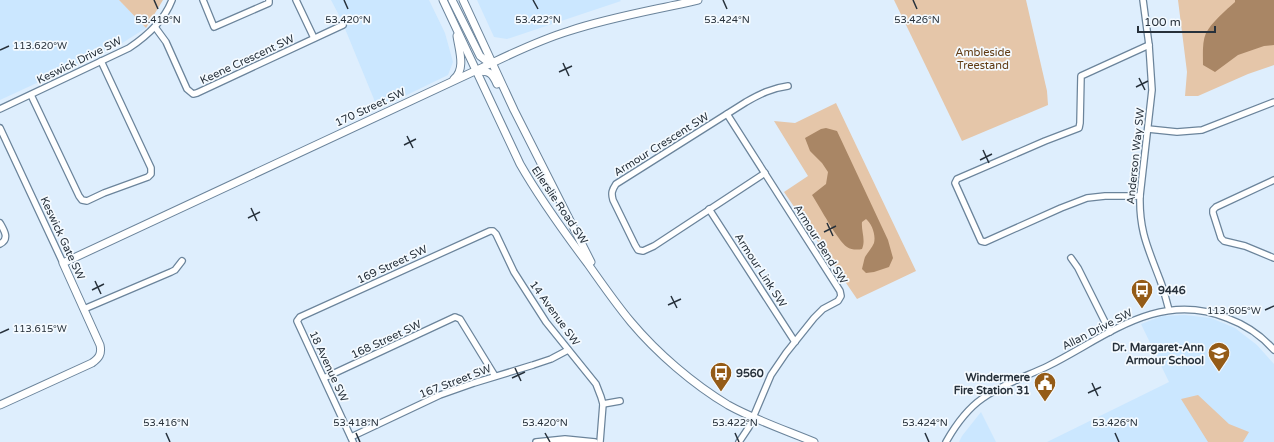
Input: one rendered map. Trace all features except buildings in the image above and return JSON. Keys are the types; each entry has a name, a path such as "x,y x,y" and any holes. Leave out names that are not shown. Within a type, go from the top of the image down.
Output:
{"main road":[{"name":"Ellerslie Road SW","path":"443,0 520,164 533,187 632,323 666,358 705,390 728,405 752,417 814,442"},
{"path":"452,0 480,56 492,63"},
{"name":"Ellerslie Road SW","path":"463,0 543,168 602,283"},
{"name":"170 Street SW","path":"62,263 545,39 576,28 629,14 698,0"},
{"path":"449,83 457,76 460,68 460,54 456,26"},
{"path":"476,70 489,72 493,76 532,156 543,168"},
{"name":"Keswick Gate SW","path":"0,405 92,363 99,358 101,349 100,344 62,263"}],"street":[{"name":"Keswick Drive SW","path":"0,109 129,48 155,28 172,0"},
{"path":"203,0 214,27 269,3 269,0"},
{"path":"296,0 314,38"},
{"name":"Anderson Way SW","path":"1143,0 1149,45 1152,90 1140,196 1140,213 1142,232 1161,282 1169,310"},
{"name":"Keene Crescent SW","path":"155,28 164,39 188,89 191,94 193,94 343,25"},
{"path":"1140,196 1104,196 1087,198 985,242 981,241 955,183 957,179 1079,128 1081,76 1149,45"},
{"path":"31,95 82,200 87,201 110,190 148,177 151,174 151,168 101,61"},
{"name":"Armour Crescent SW","path":"765,173 709,208 654,246 643,251 638,250 635,245 611,194 612,189 616,184 746,102 767,91 778,87 788,86"},
{"path":"1148,129 1177,132 1202,130 1274,102"},
{"name":"Armour Bend SW","path":"727,114 840,291 841,296 838,301 823,309 814,318 771,375 749,427 739,442"},
{"name":"Keswick Gate SW","path":"0,128 62,263"},
{"path":"1274,180 1216,207 1213,210 1213,213 1221,238 1224,241 1245,246 1274,258"},
{"name":"Armour Link SW","path":"709,208 795,342"},
{"path":"0,223 6,236 5,241 0,244"},
{"name":"169 Street SW","path":"298,319 464,242 493,231"},
{"name":"14 Avenue SW","path":"493,231 496,234 514,272 546,322 596,384 602,404 600,442"},
{"path":"1071,258 1078,268 1110,332"},
{"path":"84,309 171,272 175,270 182,261"},
{"name":"Allan Drive SW","path":"946,442 952,430 971,408 994,391 1049,366 1110,332 1146,315 1169,310 1190,309 1220,315 1238,322 1250,329 1260,336 1274,350"},
{"name":"168 Street SW","path":"324,378 455,317 460,319 495,376"},
{"name":"18 Avenue SW","path":"298,319 352,440"},
{"name":"167 Street SW","path":"352,440 440,395 551,359 568,350"},
{"path":"602,404 620,401"},
{"path":"536,442 565,439 595,442"}],"shaded area":[{"path":"0,0 119,0 146,28 119,45 0,100"},
{"path":"331,0 429,0 445,33 453,62 448,75 378,109 341,19"},
{"path":"477,0 621,1 507,39 494,37"},
{"path":"1235,0 1274,0 1274,45 1264,46 1238,55 1215,72 1203,65 1204,40 1211,25 1235,2"},
{"path":"826,128 837,131 888,240 893,258 889,267 866,273 862,269 864,260 874,243 874,233 870,224 866,219 862,222 864,242 862,249 854,250 849,248 838,238 812,195 826,184 828,172 822,163 810,151 805,138 821,129"},
{"name":"Dr. Margaret-Ann Armour School","path":"1185,315 1211,318 1235,328 1257,345 1274,364 1274,442 1047,442 1169,382 1141,324 1162,316"},
{"path":"981,412 996,442 959,442 962,436"}],"green space":[{"path":"119,0 163,0 146,28"},
{"name":"Ambleside Treestand","path":"894,0 1026,0 1047,91 1048,105 962,141"},
{"path":"1178,0 1274,0 1274,65 1248,74 1198,96 1185,96 1187,72"},
{"path":"836,103 916,271 857,299 784,192 808,176 774,121 795,123"},
{"path":"1198,395 1229,424 1249,432 1243,442 1208,442 1181,399"}],"place":[{"name":"9446","path":"1142,310"},
{"name":"Dr. Margaret-Ann Armour School","path":"1219,372"},
{"name":"9560","path":"721,392"},
{"name":"Windermere Fire Station 31","path":"1045,402"}]}
